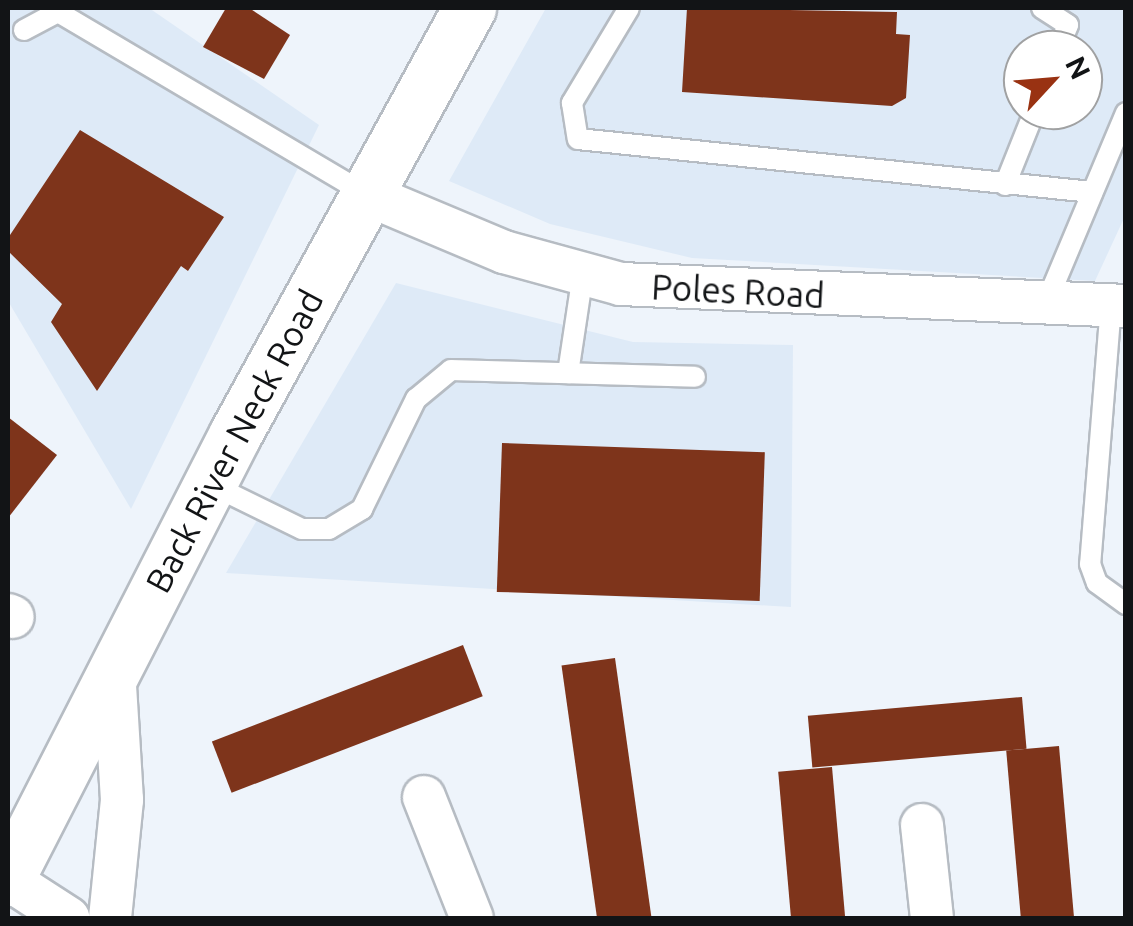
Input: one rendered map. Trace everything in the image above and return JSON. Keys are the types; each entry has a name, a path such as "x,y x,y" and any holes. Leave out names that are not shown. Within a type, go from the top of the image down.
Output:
{"street":[{"name":"Back River Neck Road","path":"8,879 210,484 470,8"},
{"name":"Poles Road","path":"366,194 504,252 583,274 726,293 1118,306"},
{"path":"110,918 122,800 114,668"},
{"path":"424,797 472,918"},
{"path":"922,825 932,918"},
{"path":"8,879 68,918"}],"lane":[{"path":"629,8 572,103 578,139 1092,192"},
{"path":"1042,8 1068,25 1066,30"},
{"path":"24,30 58,12 366,194"},
{"path":"1047,301 1126,113"},
{"path":"1005,184 1027,130"},
{"path":"568,374 583,274"},
{"path":"1118,306 1090,564 1097,583 1126,604"},
{"path":"210,484 302,529 329,530 362,509 416,400 451,370 695,377"}],"shaded area":[{"path":"8,8 149,8 319,125 131,509 8,301"},
{"path":"546,8 1125,8 1125,216 1095,281 692,258 550,224 449,181"},
{"path":"396,283 633,342 793,345 791,607 226,573"}],"building":[{"path":"226,8 249,8 290,35 264,79 203,47"},
{"path":"687,8 897,12 896,34 910,35 906,98 892,106 682,92"},
{"path":"80,130 224,217 188,271 181,266 97,391 51,322 62,304 8,251 8,238"},
{"path":"8,417 57,455 8,518"},
{"path":"502,443 765,452 760,601 497,592"},
{"path":"463,645 483,696 232,793 212,741"},
{"path":"615,658 651,917 597,918 562,666"},
{"path":"1022,697 1027,749 812,768 808,716"},
{"path":"1059,746 1074,918 1021,918 1006,751"},
{"path":"832,767 845,918 791,918 778,772"}]}
